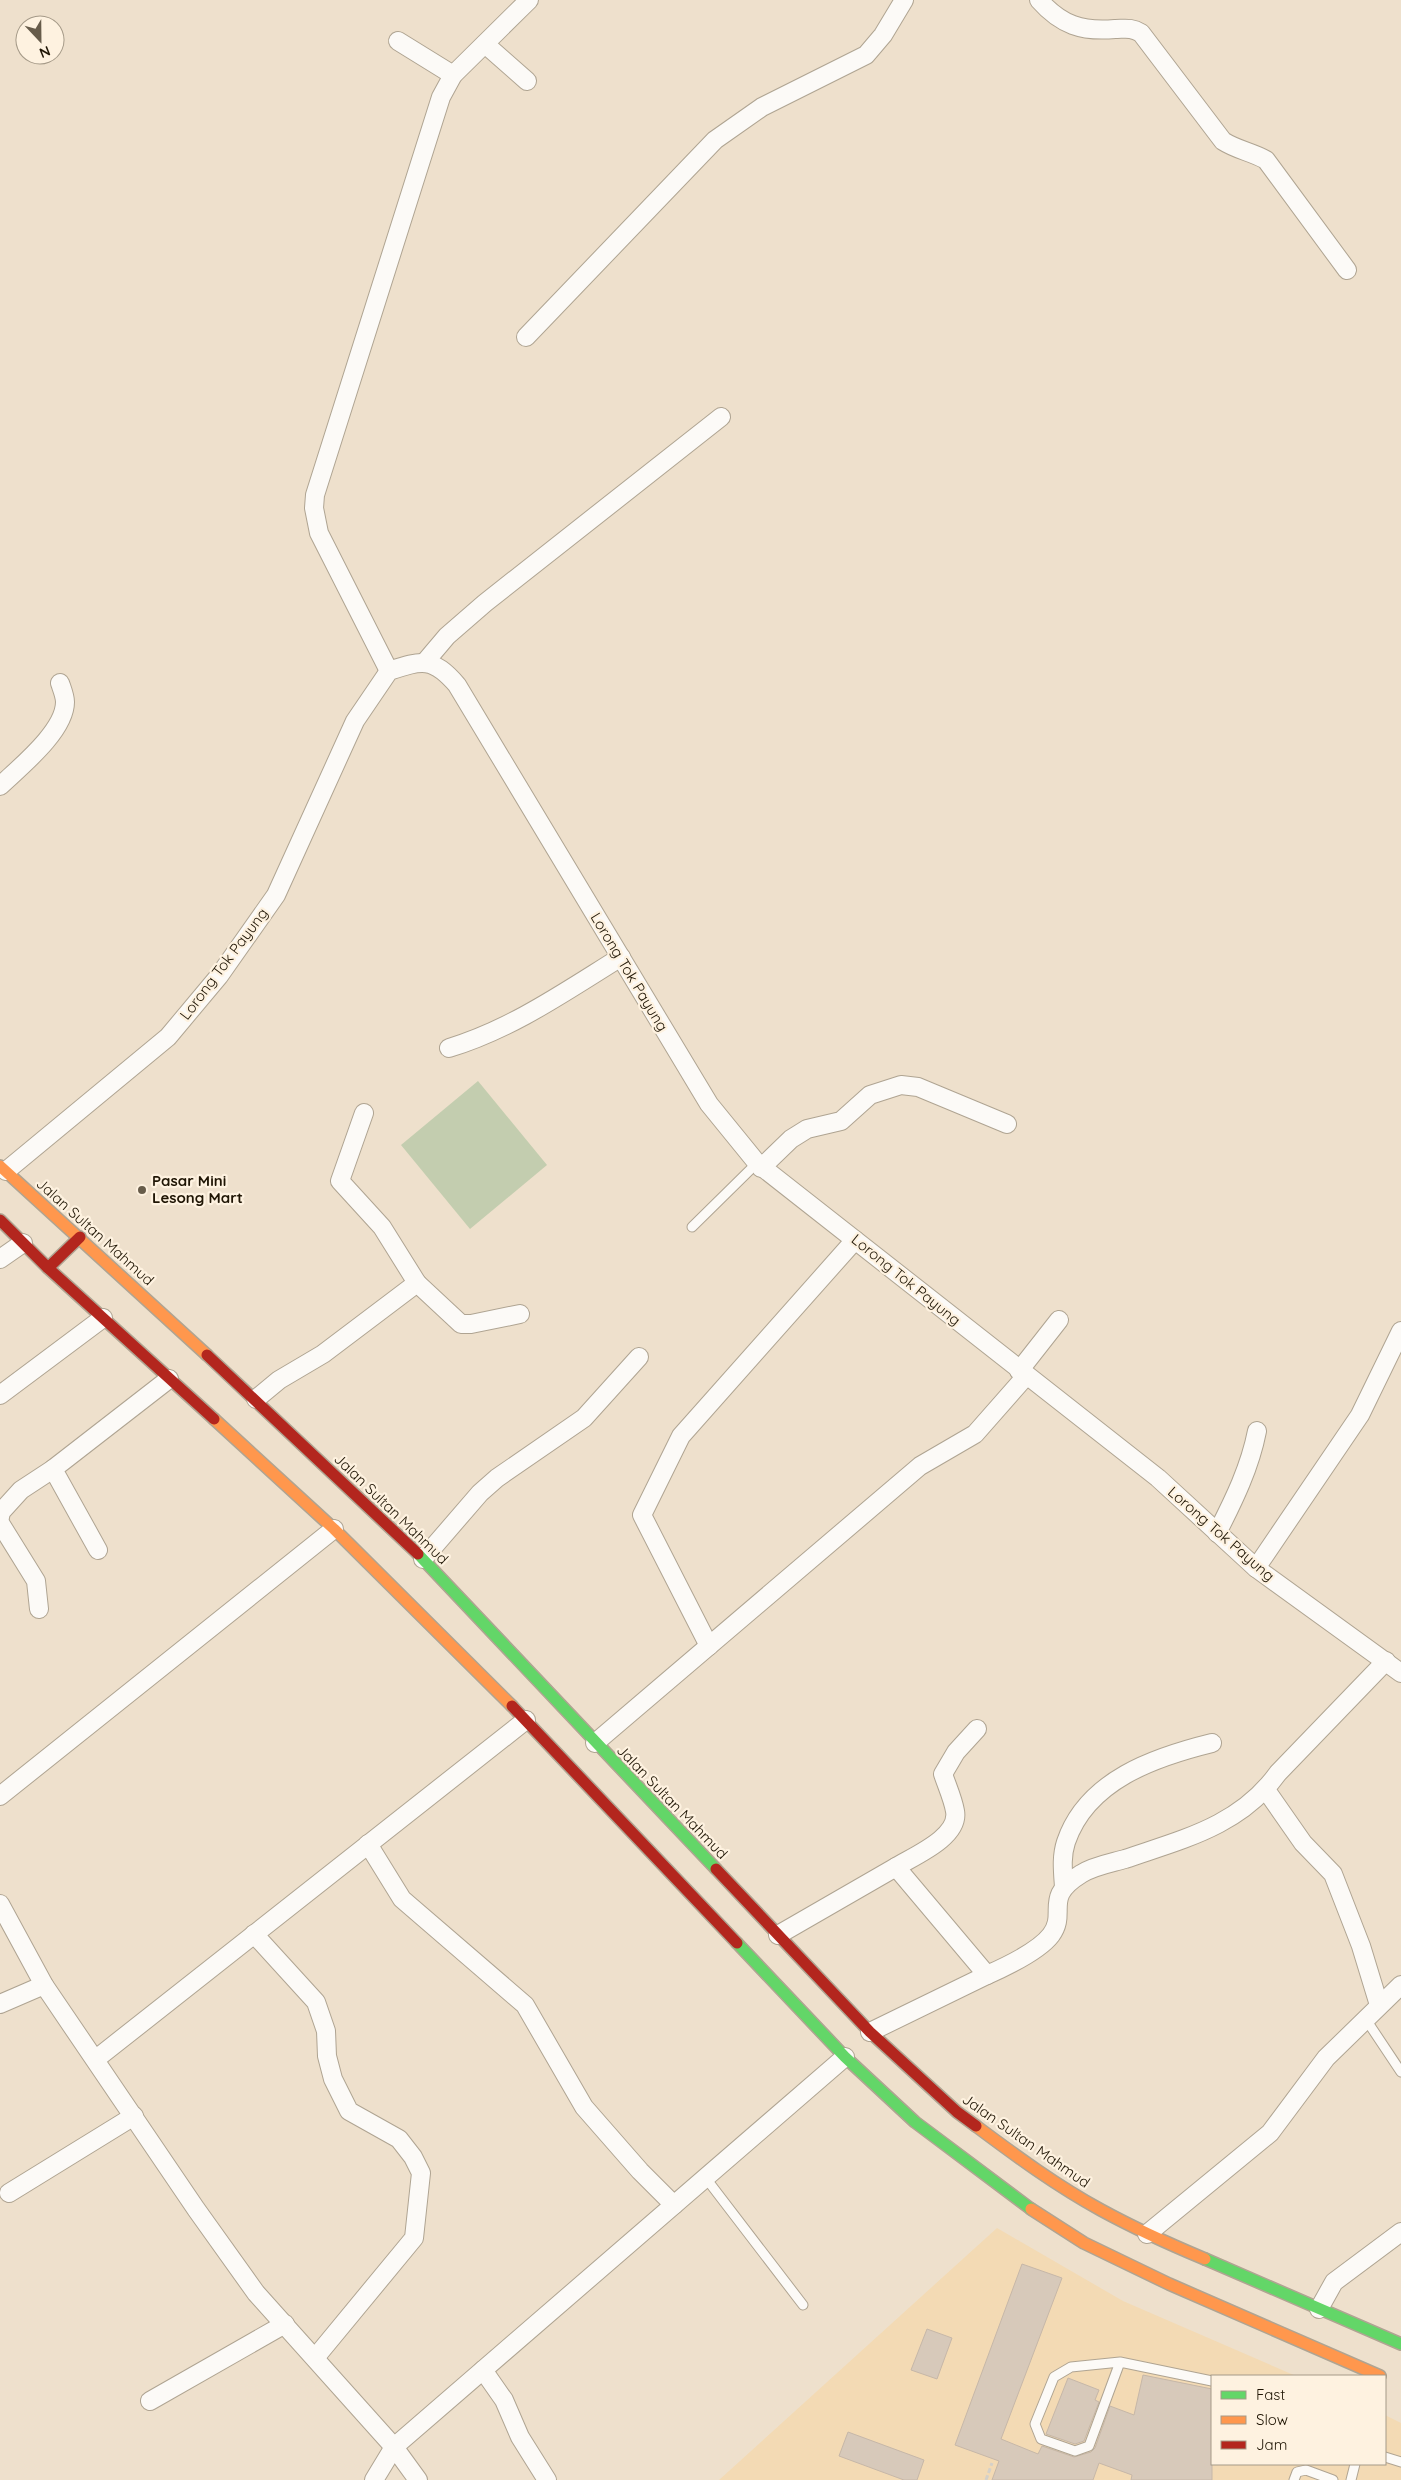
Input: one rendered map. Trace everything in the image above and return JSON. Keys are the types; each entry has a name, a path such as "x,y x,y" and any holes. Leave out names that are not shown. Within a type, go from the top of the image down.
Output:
{"highway":[{"name":"Jalan Sultan Mahmud","path":"3,1168 256,1400 423,1559 870,2032 957,2112 1033,2167 1099,2209 1147,2234 1401,2344"},
{"path":"0,1220 48,1268 334,1529 526,1720 845,2057 923,2128 994,2183 1084,2243 1169,2284 1377,2375"},
{"path":"48,1268 80,1237"}],"street":[{"path":"526,337 715,140 741,119 762,107 866,55 883,35 904,0"},
{"path":"1039,0 1053,16 1085,29 1129,28 1140,33 1222,141 1235,149 1256,154 1266,160 1348,270"},
{"path":"522,3 485,44 453,75 437,109 315,495 314,508 319,533 389,671 424,662 447,636 484,603 721,417"},
{"path":"398,41 453,75"},
{"path":"485,44 527,81"},
{"name":"Lorong Tok Payung","path":"424,662 444,669 457,685 708,1104 759,1166 856,1240 1022,1374 1158,1478 1256,1568 1401,1673"},
{"name":"Lorong Tok Payung","path":"3,1168 168,1037 218,976 276,895 355,721 389,671"},
{"path":"0,786 37,750 60,722 65,702 60,683"},
{"path":"449,1048 480,1037 522,1017 621,957"},
{"path":"759,1166 806,1129 840,1121 870,1095 901,1085 918,1087 1007,1124"},
{"path":"364,1113 340,1181 382,1227 417,1283 461,1324 471,1324 520,1314"},
{"path":"709,1646 642,1515 681,1436 856,1240"},
{"path":"0,1259 23,1243"},
{"path":"256,1400 279,1380 324,1354 417,1283"},
{"path":"0,1395 104,1318"},
{"path":"595,1743 920,1466 975,1434 1022,1374 1060,1320"},
{"path":"1256,1568 1360,1415 1401,1331"},
{"path":"423,1559 480,1493 497,1478 584,1418 639,1357"},
{"path":"0,1517 1,1512 21,1490 53,1469 169,1379"},
{"path":"1217,1533 1234,1500 1253,1450 1257,1430"},
{"path":"53,1469 98,1550"},
{"path":"0,1523 36,1581 39,1609"},
{"path":"0,1796 334,1529"},
{"path":"870,2032 1021,1959 1051,1936 1056,1924 1058,1898 1064,1887 1083,1873 1197,1834 1244,1810 1266,1790 1278,1774 1386,1661"},
{"path":"96,2059 526,1720"},
{"path":"778,1935 942,1840 954,1824 956,1812 943,1774 956,1752 977,1729"},
{"path":"1064,1887 1063,1865 1066,1842 1082,1812 1100,1791 1155,1759 1212,1743"},
{"path":"1266,1790 1303,1843 1333,1874 1361,1946 1379,2005"},
{"path":"368,1844 402,1899 525,2005 584,2107 640,2171 674,2205"},
{"path":"896,1867 987,1975"},
{"path":"0,1904 44,1984 196,2209 256,2293 394,2447 418,2480"},
{"path":"254,1934 316,2002 326,2031 327,2056 333,2079 349,2110 399,2139 413,2158 421,2174 414,2238 315,2358"},
{"path":"0,2004 44,1984"},
{"path":"1147,2234 1270,2133 1326,2058 1401,1985"},
{"path":"374,2480 394,2447 845,2057"},
{"path":"9,2193 134,2116"},
{"path":"1319,2309 1334,2282 1401,2232"},
{"path":"150,2400 285,2324"},
{"path":"483,2370 504,2400 520,2437 547,2480"}],"lane":[{"path":"692,1227 759,1166"},
{"path":"1365,2018 1401,2072"},
{"path":"705,2177 803,2306"},
{"path":"1120,2362 1088,2446 1075,2451 1041,2439 1035,2424 1057,2374 1071,2367 1120,2362 1211,2381"},
{"path":"1386,2457 1400,2462"},
{"path":"1350,2480 1355,2465"},
{"path":"1294,2480 1297,2472 1306,2470 1332,2480"}],"path":[{"path":"986,2480 992,2464"}],"shaded area":[{"path":"997,2228 1123,2301 1294,2375 1211,2375 1211,2465 1386,2465 1386,2416 1401,2423 1401,2480 719,2480"}],"green space":[{"path":"478,1081 547,1165 470,1229 401,1145"}],"building":[{"path":"1022,2264 1062,2278 1001,2439 1038,2454 1042,2446 1074,2457 1091,2452 1095,2448 1110,2406 1134,2415 1143,2375 1211,2389 1212,2480 1131,2480 1132,2475 1099,2463 1093,2480 992,2480 999,2461 955,2445"},
{"path":"927,2329 952,2338 937,2379 911,2370"},
{"path":"1068,2378 1099,2390 1095,2400 1099,2402 1084,2441 1075,2444 1046,2434"},
{"path":"848,2432 924,2460 917,2480 904,2480 839,2456"}],"traffic: fast":[{"path":"418,1554 716,1869"},
{"path":"737,1943 845,2057 915,2122 1031,2209"},
{"path":"1205,2259 1401,2344"}],"traffic: slow":[{"path":"0,1166 207,1355"},
{"path":"214,1419 334,1529 512,1706"},
{"path":"976,2126 1037,2170 1085,2201 1113,2217 1205,2259"},
{"path":"1031,2209 1084,2243 1169,2284 1378,2375"}],"traffic: jam":[{"path":"0,1220 48,1268 214,1419"},
{"path":"48,1268 80,1237"},
{"path":"207,1355 418,1554"},
{"path":"512,1706 737,1943"},
{"path":"716,1869 870,2032 957,2112 976,2126"}],"place":[{"name":"Pasar Mini Lesong Mart","path":"142,1190"}]}
